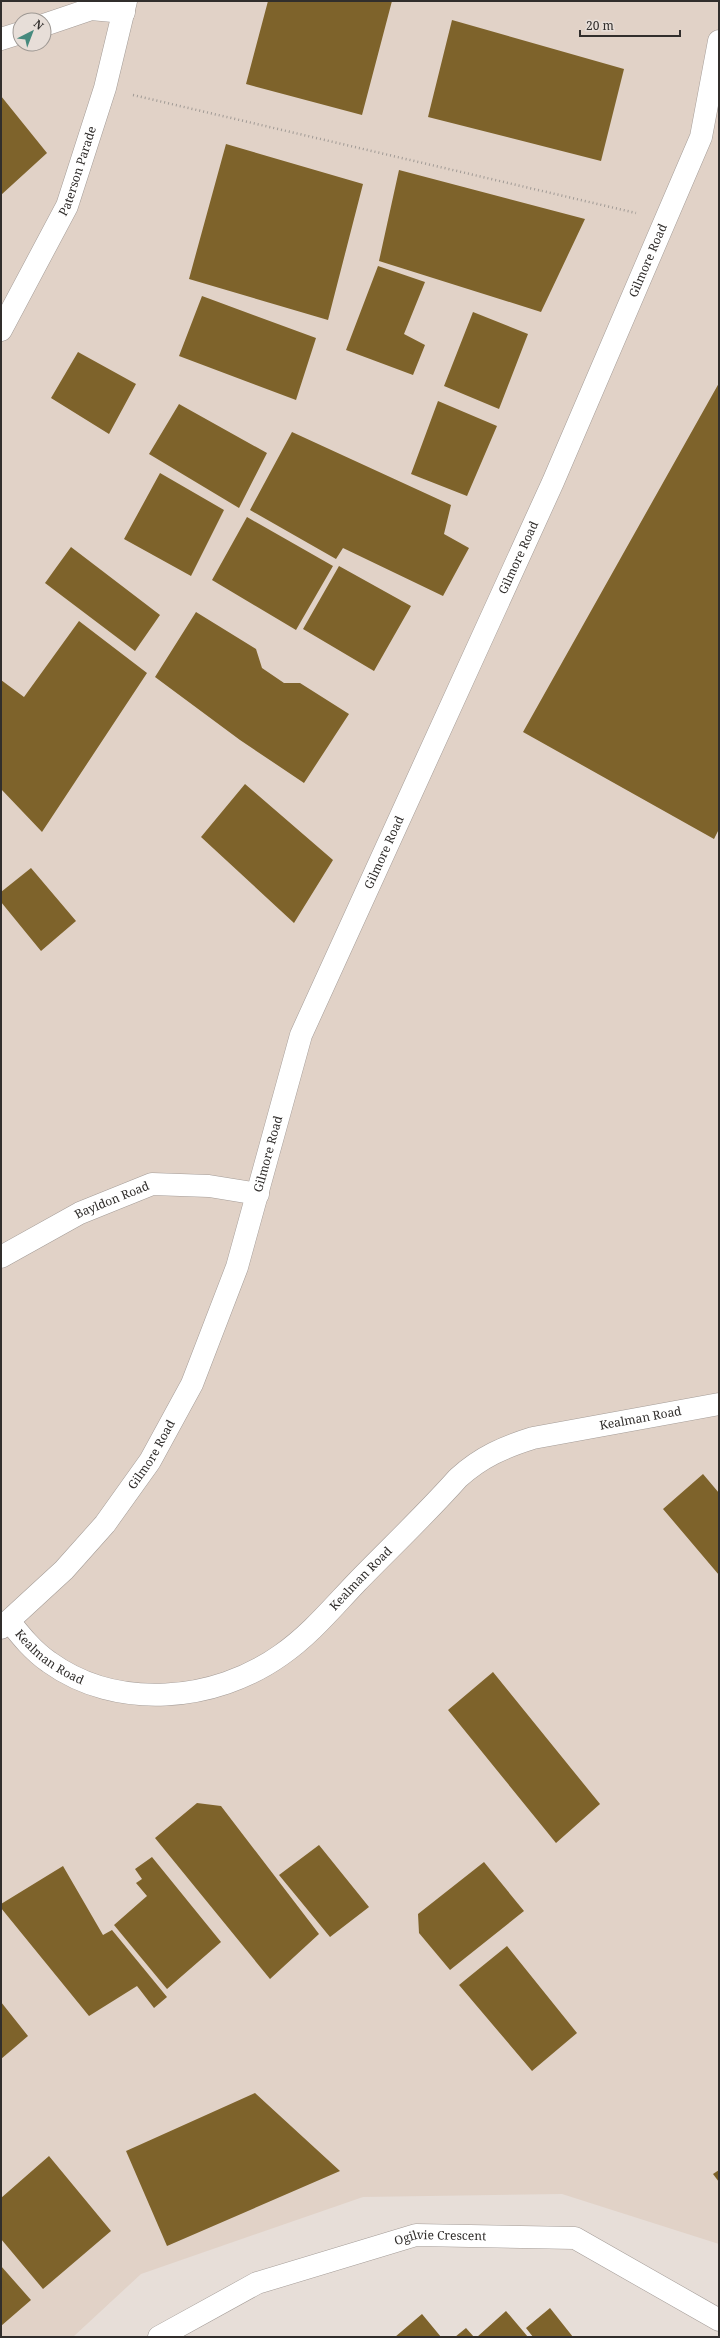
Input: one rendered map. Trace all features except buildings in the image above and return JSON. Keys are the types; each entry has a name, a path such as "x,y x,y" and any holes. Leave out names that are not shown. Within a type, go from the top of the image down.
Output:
{"street":[{"path":"52,22 91,9 125,6"},
{"name":"Paterson Parade","path":"1,330 67,206 106,88 125,6"},
{"path":"1,39 12,36"},
{"name":"Gilmore Road","path":"5,1625 86,1548 126,1496 153,1455 192,1384 212,1338 237,1267 301,1035 553,482 701,137 719,41"},
{"name":"Bayldon Road","path":"1,1257 80,1214 152,1184 209,1186 258,1194"},
{"name":"Kealman Road","path":"5,1625 49,1662 84,1682 107,1690 161,1695 186,1693 214,1688 259,1669 299,1640 458,1478 488,1455 508,1446 533,1438 719,1404"},
{"name":"Ogilvie Crescent","path":"159,2337 257,2283 416,2235 575,2238 719,2320"}],"path":[{"path":"106,88 665,220"}],"shaded area":[{"path":"1,1 719,1 719,2244 562,2194 363,2197 141,2274 73,2337 1,2337"}]}
